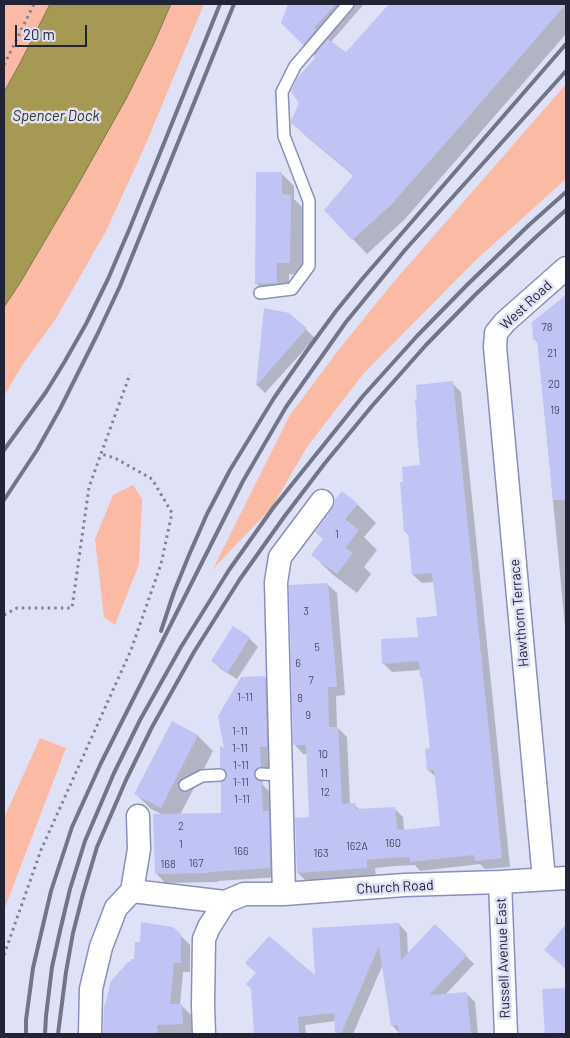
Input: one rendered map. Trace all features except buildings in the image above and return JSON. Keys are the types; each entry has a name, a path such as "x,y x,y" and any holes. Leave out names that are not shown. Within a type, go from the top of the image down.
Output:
{"street":[{"name":"West Road","path":"495,347 496,333 505,322 566,268"},
{"name":"Hawthorn Terrace","path":"495,347 555,879"},
{"path":"284,894 271,775 278,670 276,582 280,556 322,501"},
{"path":"90,1034 92,989 102,947 116,908 132,891 139,849 138,816"},
{"name":"Church Road","path":"132,891 225,902 244,894 284,894 555,879"},
{"name":"Russell Avenue East","path":"500,882 506,1034"},
{"path":"204,1034 204,939 209,927 225,902"}],"lane":[{"path":"260,293 292,289 309,266 309,202 284,136 282,92 295,66 348,4"},
{"path":"185,785 202,776 220,775"}],"path":[{"path":"4,65 34,4"},
{"path":"4,616 18,608 72,608 89,487 130,374"},
{"path":"4,955 41,850 131,650 161,564 172,513 152,479 115,458 101,454"}],"shaded area":[{"path":"4,4 50,4 4,92"},
{"path":"171,4 204,4 145,146 106,231 55,320 23,364 4,396 4,307 76,188 154,43"},
{"path":"566,84 566,179 478,258 364,373 307,447 272,507 213,569 290,415 340,348 392,284"},
{"path":"133,485 142,499 139,564 115,625 104,617 95,539 113,495"},
{"path":"40,738 66,748 4,910 4,818"}],"water":[{"name":"Spencer Dock","path":"50,4 171,4 126,99 76,188 4,307 4,92"}],"railway":[{"path":"4,450 46,392 65,361 108,279 220,4"},
{"path":"4,500 37,450 60,409 120,286 234,4"},
{"path":"161,631 174,592 207,514 230,470 274,398 336,311 363,278 566,44"},
{"path":"26,1034 33,968 51,891 72,827 101,763 243,481 286,407 346,322 405,250 566,71"},
{"path":"45,1034 52,967 70,889 85,841 114,773 140,720 181,647 229,570 273,508 363,396 417,336 467,285 566,192"},
{"path":"58,1034 73,933 97,847 126,780 152,727 194,652 240,579 284,517 372,406 426,345 476,294 566,210"}]}
